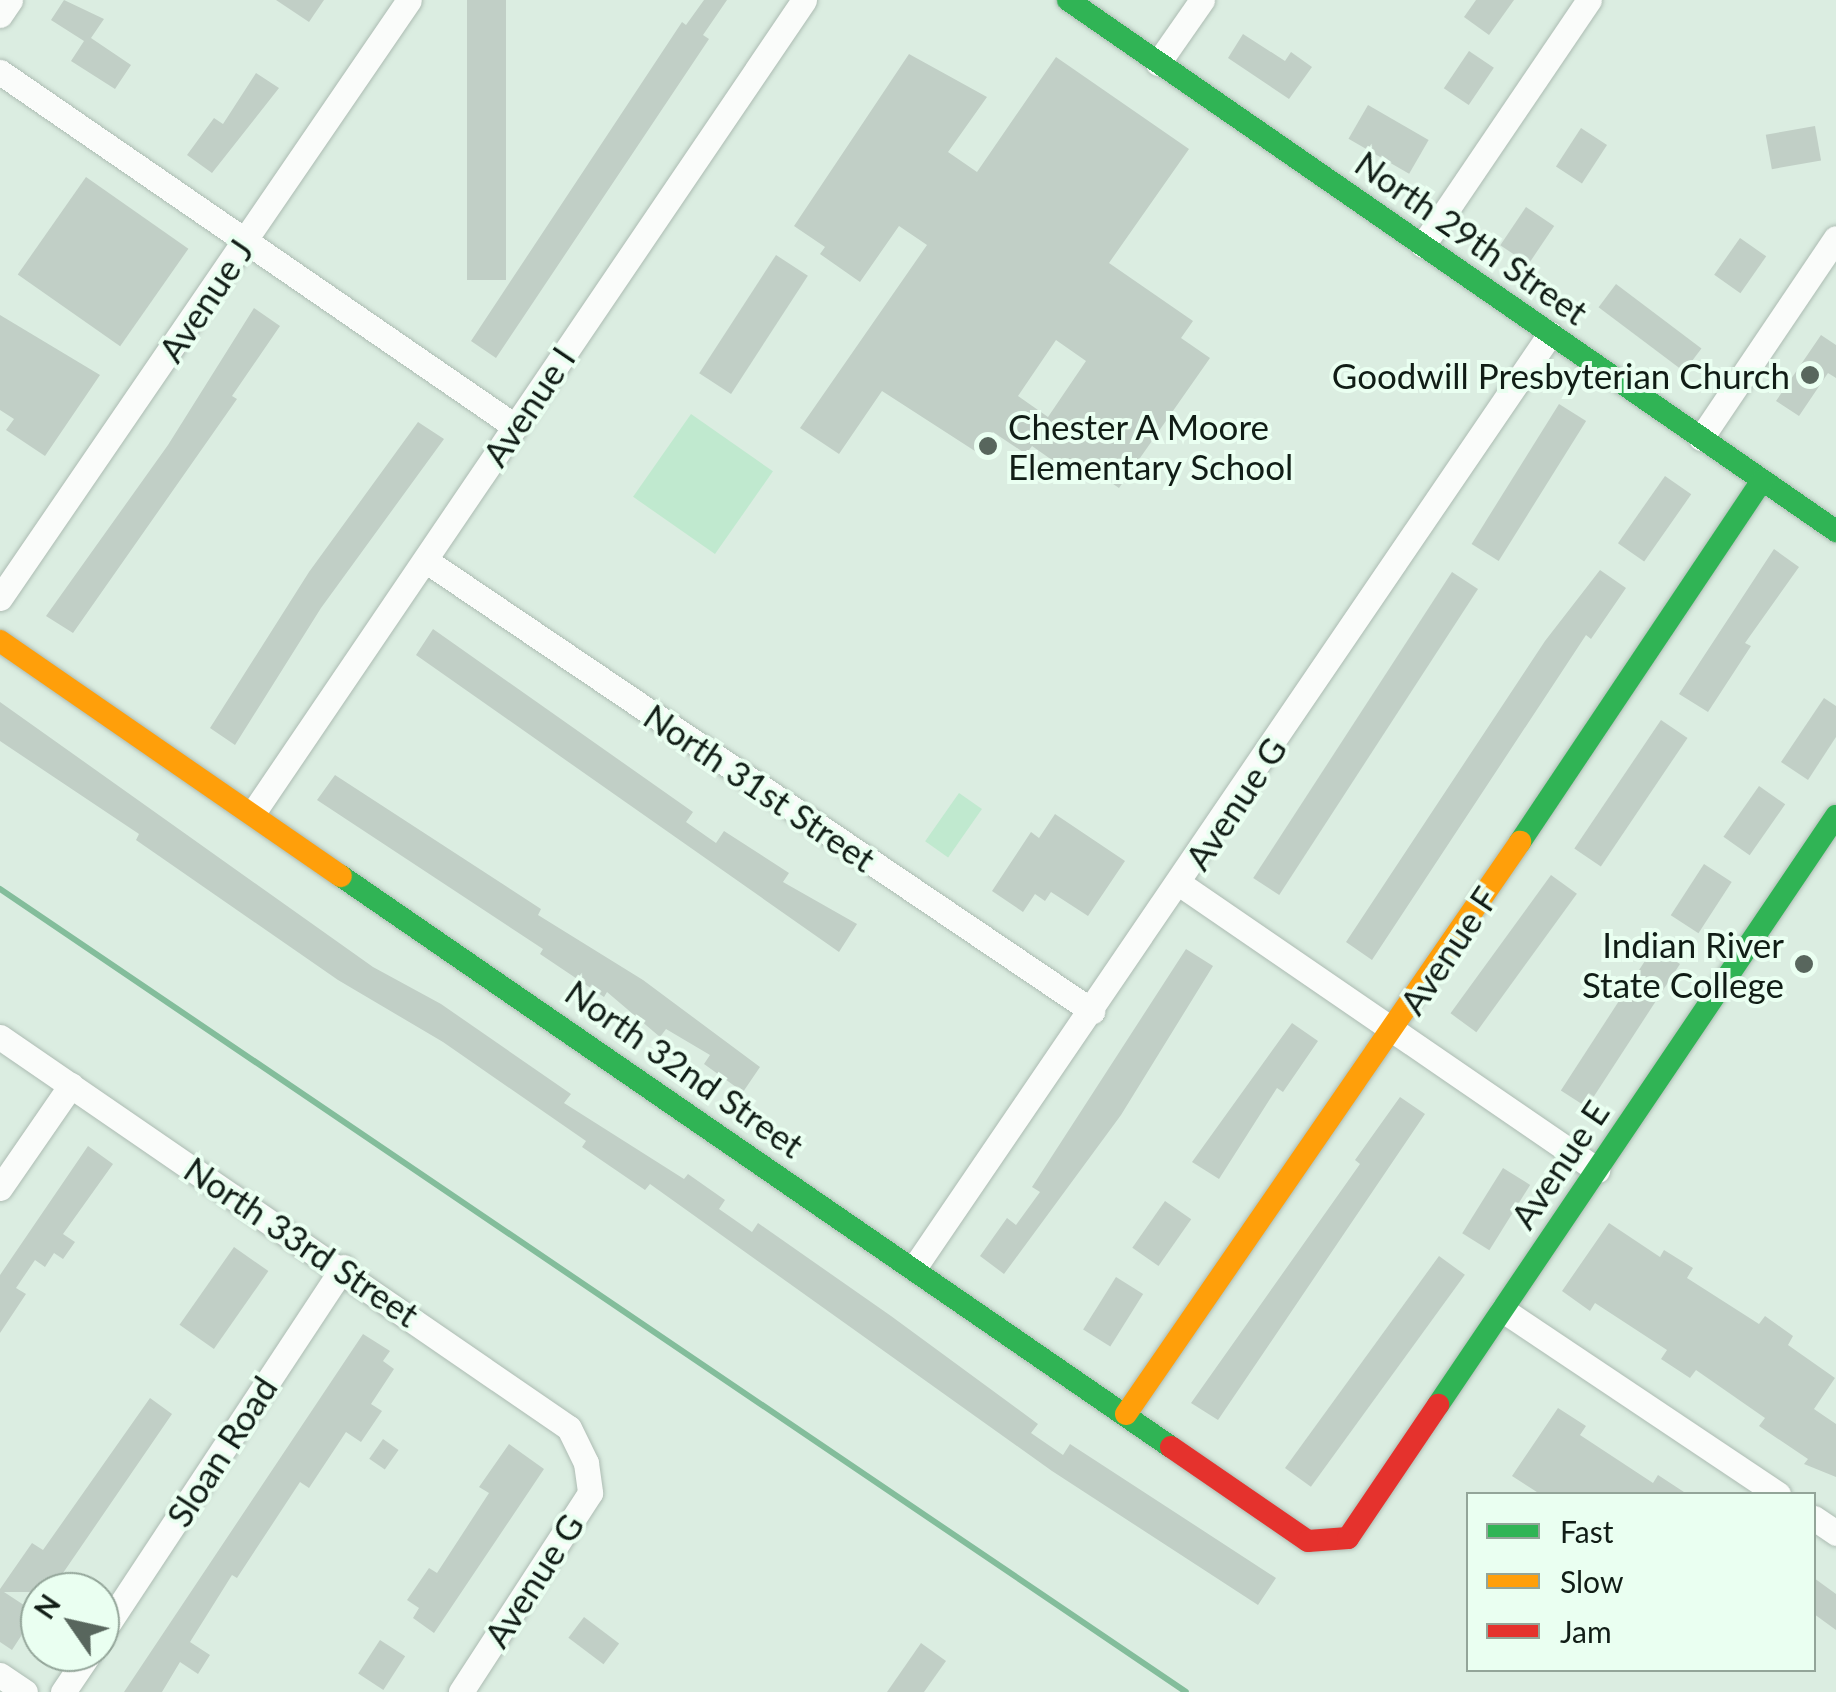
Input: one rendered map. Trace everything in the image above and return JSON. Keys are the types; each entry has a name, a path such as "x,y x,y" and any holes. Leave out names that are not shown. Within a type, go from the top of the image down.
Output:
{"street":[{"path":"0,15 10,0"},
{"name":"Avenue J","path":"0,598 408,0"},
{"name":"Avenue I","path":"253,814 428,562 513,424 804,0"},
{"name":"North 29th Street","path":"1068,0 1836,530"},
{"path":"1158,62 1202,0"},
{"path":"1422,245 1589,0"},
{"path":"0,72 513,424"},
{"path":"1701,438 1836,238"},
{"name":"Avenue G","path":"914,1268 1180,884 1550,334"},
{"name":"Avenue F","path":"1126,1414 1394,1031 1762,480"},
{"name":"North 31st Street","path":"428,562 1092,1012"},
{"name":"North 32nd Street","path":"0,641 1308,1541 1334,1543"},
{"name":"Avenue E","path":"1334,1543 1348,1538 1836,816"},
{"path":"1180,884 1597,1170"},
{"name":"North 33rd Street","path":"0,1037 343,1267 569,1428 586,1462"},
{"path":"0,1188 71,1084"},
{"name":"Sloan Road","path":"120,1606 343,1267"},
{"path":"1503,1310 1775,1492"},
{"name":"Avenue G","path":"460,1692 590,1492 586,1462"},
{"path":"0,1675 25,1692"}],"green space":[{"path":"691,414 773,471 715,554 633,497"},
{"path":"959,793 982,809 948,857 925,841"}],"building":[{"path":"64,0 104,19 91,38 131,65 115,89 71,61 84,41 51,20"},
{"path":"276,0 324,0 309,22"},
{"path":"467,0 506,0 506,280 467,280"},
{"path":"704,0 727,0 703,35 709,39 496,358 471,341 682,22 686,25"},
{"path":"1476,0 1514,0 1489,35 1464,17"},
{"path":"1243,34 1285,61 1291,52 1312,67 1289,99 1228,58"},
{"path":"1469,51 1494,68 1469,105 1444,88"},
{"path":"909,54 987,97 948,152 977,172 1056,57 1189,149 1109,263 1193,321 1181,338 1210,358 1119,488 1081,462 1072,474 1032,446 1026,454 993,432 978,453 882,391 839,454 800,428 927,245 899,226 860,282 820,254 825,247 794,226","holes":["1056,340 1086,361 1048,417 1018,396"]},
{"path":"256,73 279,88 212,173 187,155 214,118 223,124"},
{"path":"1368,105 1429,140 1409,174 1348,139"},
{"path":"1815,126 1821,160 1772,169 1766,135"},
{"path":"1581,128 1607,145 1582,183 1556,167"},
{"path":"86,177 188,249 120,346 18,274"},
{"path":"1526,207 1554,226 1528,264 1500,245"},
{"path":"1740,238 1766,256 1740,293 1714,275"},
{"path":"776,255 808,276 731,394 699,373"},
{"path":"1616,284 1701,348 1684,372 1599,307"},
{"path":"254,308 280,326 232,396 237,399 73,633 46,616 168,445"},
{"path":"0,315 100,375 45,456 6,430 14,419 0,410"},
{"name":"Goodwill Presbyterian Church","path":"1821,335 1836,345 1836,378 1828,373 1799,416 1776,401"},
{"path":"1559,404 1586,421 1499,561 1472,544"},
{"path":"418,422 444,439 321,608 235,745 210,728 309,572"},
{"path":"1665,476 1691,494 1644,562 1618,543"},
{"path":"1774,549 1799,567 1745,643 1751,646 1708,712 1679,694"},
{"path":"1600,570 1626,588 1591,639 1586,635 1372,960 1346,942 1545,641"},
{"path":"1452,572 1478,589 1279,895 1253,878"},
{"path":"433,629 693,812 686,822 716,843 724,831 789,873 783,882 857,924 839,952 416,655"},
{"path":"1824,698 1836,706 1836,737 1808,780 1781,762"},
{"path":"0,702 373,967 441,1004 571,1094 564,1103 684,1179 688,1174 725,1200 719,1209 752,1232 758,1223 891,1316 1038,1424 1031,1433 1063,1455 1070,1444 1276,1578 1258,1605 1052,1471 650,1184 645,1190 582,1147 586,1141 443,1042 338,980 136,840 139,834 0,741"},
{"path":"1661,720 1688,738 1601,866 1574,849"},
{"path":"335,775 541,909 538,915 643,980 760,1067 743,1092 704,1064 710,1055 666,1029 660,1037 607,992 604,997 540,954 543,949 317,800"},
{"path":"1759,786 1785,804 1750,855 1723,837"},
{"path":"1055,814 1125,861 1088,916 1051,892 1045,901 1035,894 1023,912 992,891 1031,832 1039,838"},
{"path":"1704,864 1732,882 1698,933 1671,915"},
{"path":"1551,875 1577,894 1476,1032 1450,1013"},
{"path":"1654,947 1680,964 1587,1107 1561,1090"},
{"path":"1186,949 1213,966 1121,1115 1004,1274 980,1256 1007,1218 1016,1225 1040,1192 1032,1187"},
{"path":"1292,1023 1318,1041 1283,1092 1277,1088 1219,1179 1192,1162"},
{"path":"1400,1097 1425,1114 1218,1420 1191,1403 1360,1164 1355,1160"},
{"path":"88,1146 113,1164 63,1234 75,1242 63,1259 54,1253 45,1267 35,1260 16,1288 26,1294 0,1333 0,1275"},
{"path":"1503,1168 1530,1185 1489,1250 1462,1233"},
{"path":"1165,1201 1191,1219 1159,1266 1132,1248"},
{"path":"1609,1223 1660,1257 1664,1250 1693,1268 1687,1278 1759,1324 1765,1316 1793,1336 1788,1345 1835,1378 1814,1409 1836,1424 1836,1477 1804,1464 1808,1459 1759,1426 1765,1418 1696,1370 1690,1378 1661,1359 1667,1350 1595,1303 1590,1311 1562,1291"},
{"path":"234,1247 268,1271 214,1349 180,1325"},
{"path":"1439,1256 1465,1275 1311,1487 1285,1468"},
{"path":"1116,1277 1143,1294 1110,1347 1083,1330"},
{"path":"363,1334 390,1351 383,1361 394,1369 371,1404 382,1411 361,1442 346,1432 309,1488 300,1482 237,1578 232,1575 190,1642 210,1655 198,1674 180,1662 162,1692 124,1692"},
{"path":"150,1398 172,1414 64,1572 20,1572 20,1592 4,1592 20,1602 20,1638 12,1650 0,1642 0,1589 32,1543 43,1550"},
{"path":"1558,1408 1586,1426 1580,1435 1653,1483 1658,1475 1684,1492 1537,1492 1512,1476"},
{"path":"383,1439 399,1450 385,1470 369,1459"},
{"path":"509,1444 544,1469 434,1633 413,1618 419,1608 407,1600 429,1568 437,1573 489,1493 479,1487"},
{"path":"1816,1579 1836,1594 1836,1630 1816,1615"},
{"path":"584,1617 619,1643 603,1664 568,1638"},
{"path":"380,1640 405,1656 383,1690 358,1674"},
{"path":"921,1643 946,1661 924,1692 887,1692"}],"waterway":[{"path":"0,889 1186,1692"}],"traffic: fast":[{"path":"1068,0 1836,531"},
{"path":"1520,842 1762,480"},
{"path":"1438,1405 1836,816"},
{"path":"341,876 1171,1447"}],"traffic: slow":[{"path":"0,641 341,876"},
{"path":"1126,1414 1520,842"}],"traffic: jam":[{"path":"1171,1447 1308,1541 1348,1538 1438,1405"}],"place":[{"name":"Goodwill Presbyterian Church","path":"1810,375"},
{"name":"Chester A Moore Elementary School","path":"988,446"},
{"name":"Indian River State College","path":"1804,964"}]}
